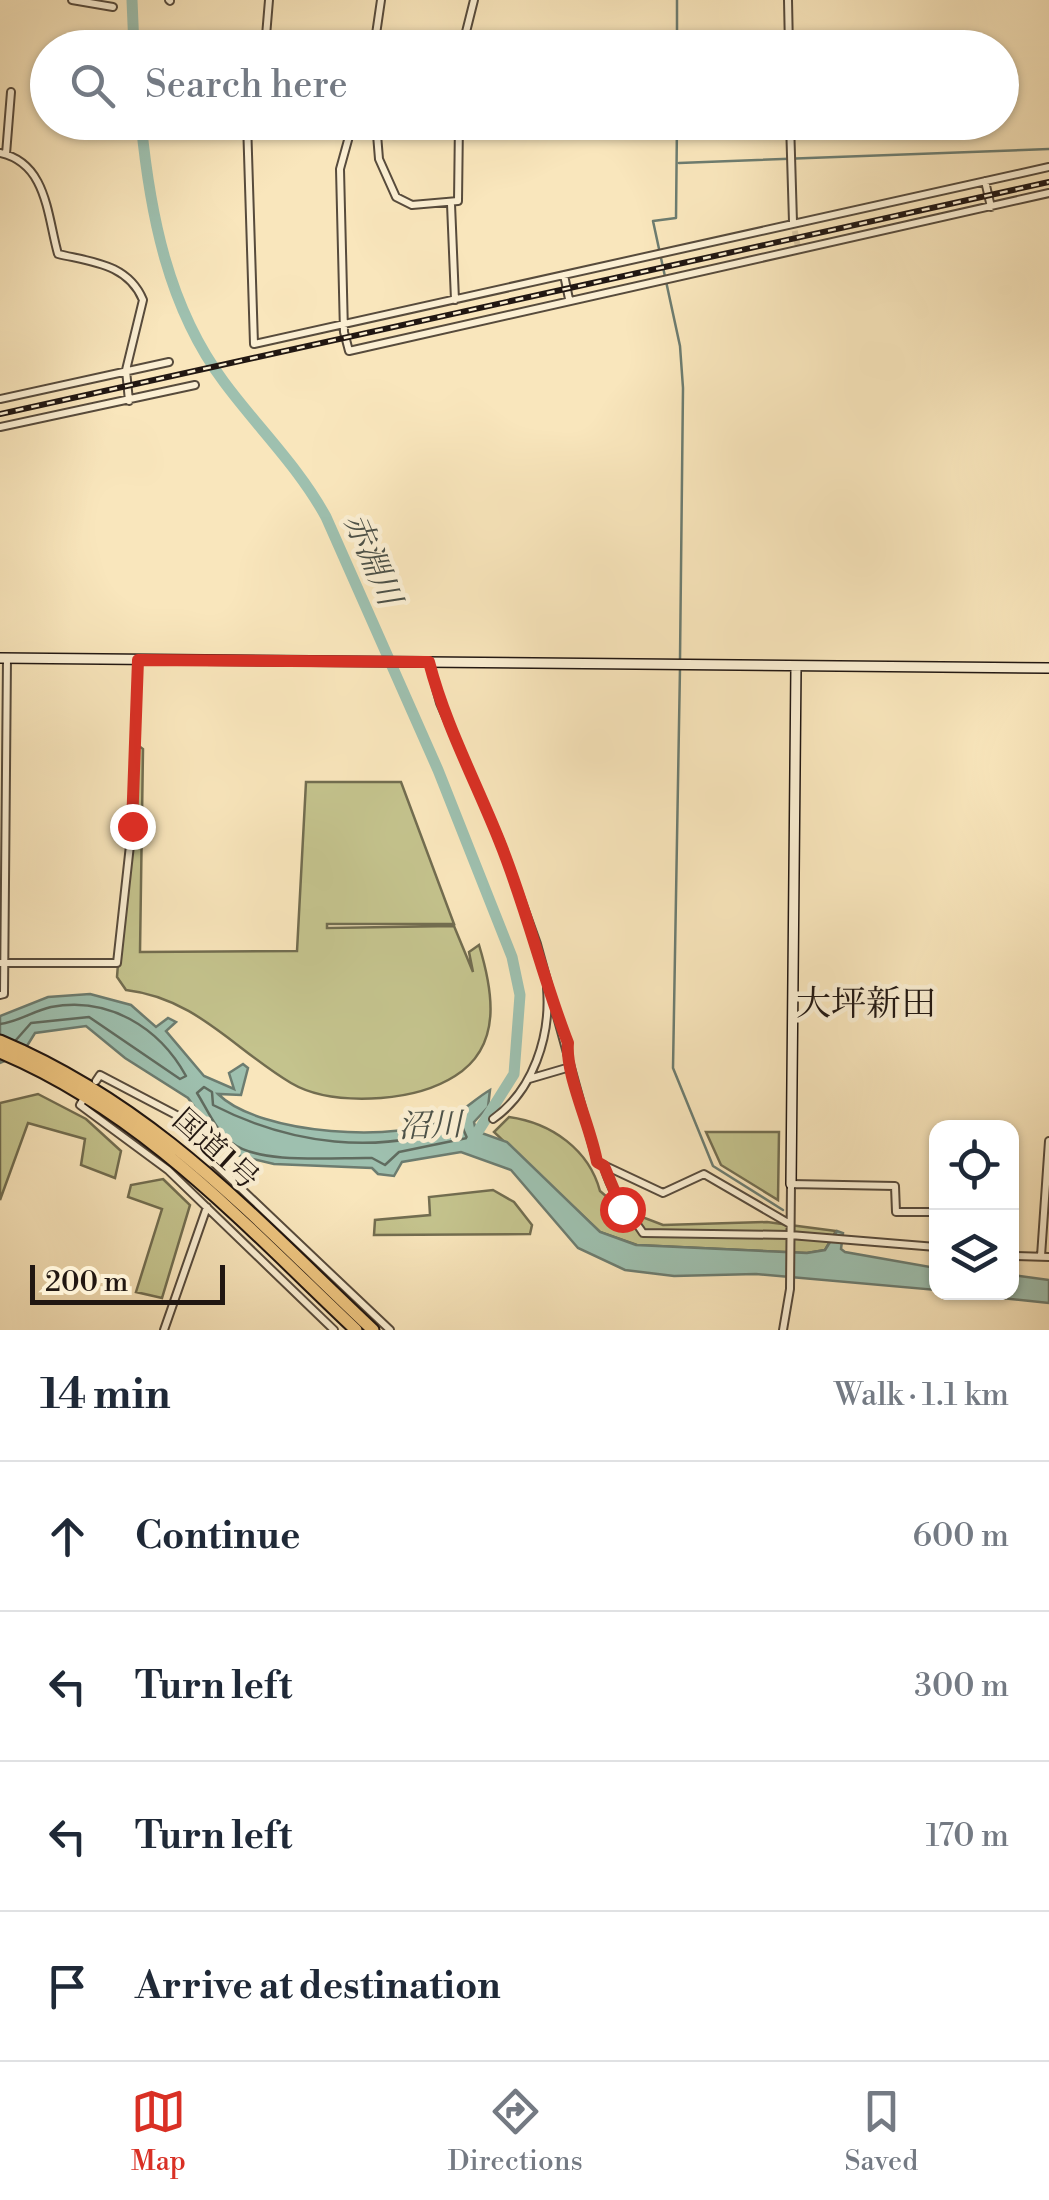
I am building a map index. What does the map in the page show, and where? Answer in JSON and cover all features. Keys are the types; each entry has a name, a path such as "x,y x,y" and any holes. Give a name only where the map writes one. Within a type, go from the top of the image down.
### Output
{"highway":[{"name":"国道1号","path":"0,1041 57,1066 121,1103 174,1142 373,1330"},
{"name":"国道1号","path":"0,1052 44,1071 112,1110 165,1151 356,1330"}],"street":[{"path":"72,0 113,6"},
{"path":"266,30 269,0"},
{"path":"377,30 381,0"},
{"path":"466,30 474,0"},
{"path":"788,0 789,30"},
{"path":"11,92 3,153 28,165 37,180 58,254 122,271 139,289 143,300 126,370 130,401"},
{"path":"248,140 254,344 1049,167"},
{"path":"348,140 340,169 349,351 1049,193"},
{"path":"377,140 379,159 396,197 412,204 458,201 459,140"},
{"path":"791,140 792,222"},
{"path":"986,181 990,207"},
{"path":"451,204 455,300"},
{"path":"564,276 570,299"},
{"path":"0,399 168,362"},
{"path":"0,427 195,384"},
{"path":"0,995 4,658 1049,668"},
{"path":"2,963 117,963 132,826 138,660"},
{"path":"425,662 500,841 546,972 597,1162 663,1192 704,1174 790,1224"},
{"path":"783,1330 790,1290 796,666"},
{"path":"494,1119 514,1104 529,1079 549,1012 546,972"},
{"path":"529,1079 570,1067"},
{"path":"96,1081 100,1075 180,1118 215,1164 358,1304 390,1330"},
{"path":"84,1098 80,1105 144,1150 334,1330"},
{"path":"1019,1256 1045,1256 1049,1141"},
{"path":"604,1166 617,1204 636,1219 642,1233 790,1234 929,1246"},
{"path":"791,1184 895,1186 896,1212 929,1212"},
{"path":"164,1330 206,1207"}],"shaded area":[{"path":"135,743 143,749 140,952 297,951 306,782 401,782 454,924 327,924 327,928 454,926 473,972 469,952 479,945 488,981 490,1016 481,1049 470,1064 447,1081 410,1094 370,1099 324,1095 291,1083 194,1014 151,995 126,990 117,977"},
{"path":"38,1094 86,1119 121,1151 115,1178 81,1165 85,1139 28,1123 0,1200 0,1103"},
{"path":"509,1117 554,1132 578,1151 600,1191 621,1209 663,1225 767,1222 836,1231 825,1250 807,1253 637,1245 600,1232 494,1132"},
{"path":"706,1132 779,1132 778,1200 721,1165"},
{"path":"163,1179 190,1205 162,1298 136,1292 162,1209 128,1197 131,1185"},
{"path":"493,1190 514,1202 532,1225 530,1234 374,1235 375,1220 430,1215 429,1197"}],"water":[{"name":"沼川","path":"90,994 131,1005 156,1027 168,1018 176,1022 166,1031 204,1076 234,1089 229,1073 243,1064 248,1068 241,1095 218,1094 265,1119 297,1126 331,1131 399,1131 451,1117 490,1090 488,1107 474,1122 476,1131 507,1142 600,1232 636,1245 807,1253 825,1250 837,1231 843,1233 841,1249 845,1252 929,1267 929,1289 756,1274 674,1276 625,1270 578,1248 511,1170 461,1152 402,1162 394,1176 378,1174 372,1168 274,1164 228,1153 188,1098 125,1058 86,1026 35,1033 22,1054 0,1063 0,1016 48,997"},
{"path":"1019,1276 1049,1280 1049,1303 1019,1300"}],"waterway":[{"name":"赤淵川","path":"132,0 133,30"},
{"path":"677,0 677,30"},
{"name":"赤淵川","path":"143,140 156,225 189,323 224,382 290,464 326,517 438,770 512,957 520,995 514,1074 472,1141"},
{"path":"677,140 676,218 653,221 680,346 683,388 680,660"},
{"path":"679,163 1049,149"},
{"path":"680,668 673,1068 713,1166 783,1210"}],"tunnel":[{"path":"793,222 798,247"}],"railway":[{"path":"0,414 1049,182"}],"district":[{"name":"大坪新田","path":"866,1003"}],"route":[{"path":"132,826 138,660 429,662 440,703 500,841 537,944 568,1043 566,1056 588,1116 597,1162 604,1166 622,1209"}]}
